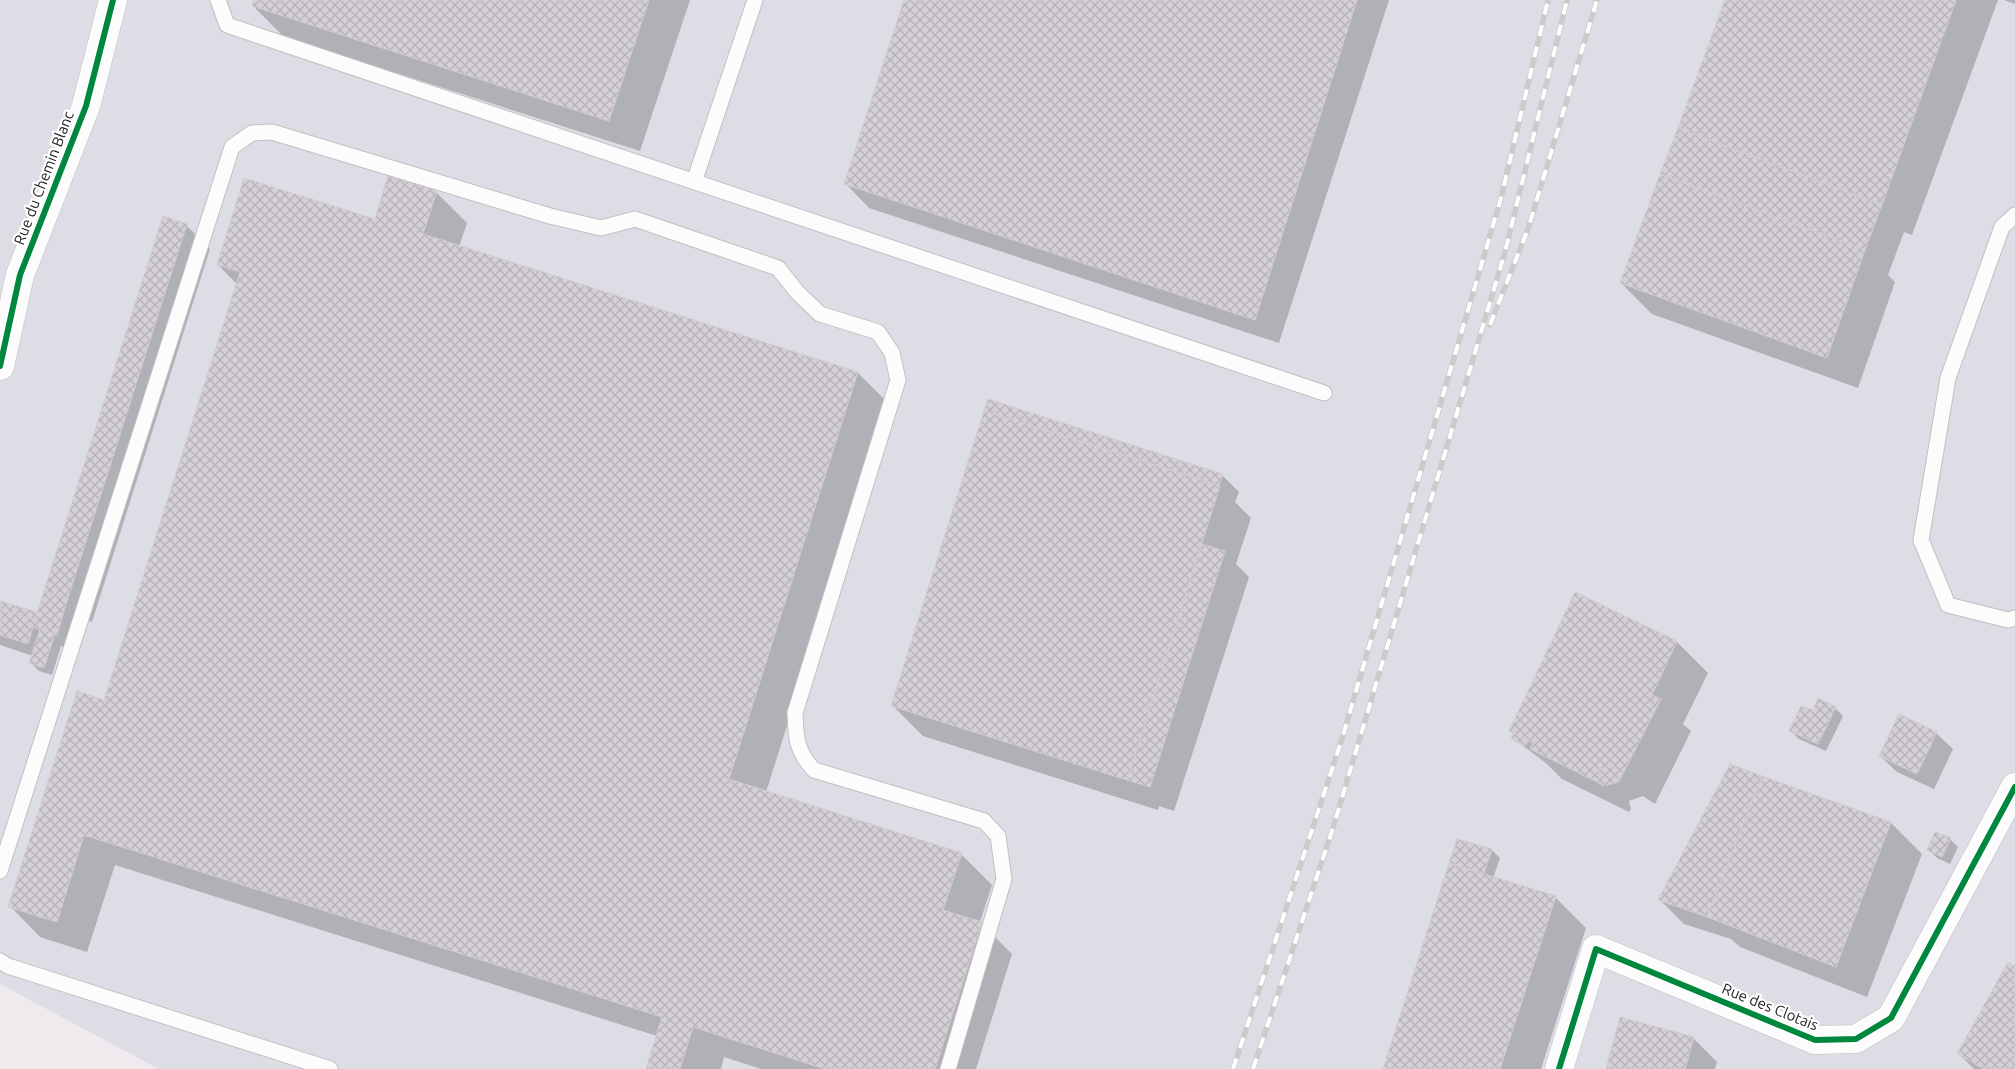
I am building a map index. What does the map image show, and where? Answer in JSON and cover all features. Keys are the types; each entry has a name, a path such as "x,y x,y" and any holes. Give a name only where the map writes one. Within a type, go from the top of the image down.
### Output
{"street":[{"name":"Rue du Chemin Blanc","path":"0,366 20,275 86,106 113,0"},
{"name":"Rue des Clotais","path":"1559,1069 1596,949 1815,1040 1856,1039 1891,1018 2015,787"}],"lane":[{"path":"218,0 227,25 1324,393"},
{"path":"694,182 755,0"},
{"path":"0,872 232,148 252,133 272,132 550,216 600,228 635,219 778,268 797,292 820,314 878,332 892,352 898,380 795,713 796,739 802,758 814,770 984,821 998,836 1004,879 948,1069"},
{"path":"2015,215 2002,227 1948,378 1921,540 1948,605 2008,620 2015,618"},
{"path":"0,961 17,969 330,1069"}],"shaded area":[{"path":"0,0 2015,0 2015,1069 159,1069 0,984"}],"building":[{"path":"254,0 649,0 609,121 252,6"},
{"path":"904,0 1357,0 1255,320 844,184"},
{"path":"1725,0 1956,0 1882,205 1678,128"},
{"path":"1678,128 1882,205 1865,250 1660,174"},
{"path":"1660,174 1865,250 1827,358 1620,283"},
{"path":"388,176 437,191 423,234 858,372 729,779 962,853 943,910 982,922 935,1069 825,1069 693,1027 680,1069 646,1069 662,1017 84,835 57,922 8,907 77,691 104,700 240,272 217,265 244,178 375,219"},
{"path":"163,216 187,224 68,598 44,591"},
{"path":"988,399 1223,474 1219,485 984,411"},
{"path":"984,411 1220,486 1127,780 891,706"},
{"path":"1202,544 1225,551 1150,787 1127,780"},
{"path":"44,591 68,598 57,635 33,627 28,644 0,635 0,609 35,620"},
{"path":"1575,592 1677,641 1652,695 1661,699 1623,774 1611,765 1599,770 1600,777 1597,782 1530,749 1533,743 1509,731"},
{"path":"0,601 37,612 35,620 0,609"},
{"path":"40,629 55,634 44,668 29,663"},
{"path":"1818,698 1836,707 1818,744 1789,731 1801,706 1813,710"},
{"path":"1899,714 1937,732 1917,774 1879,756"},
{"path":"1514,733 1529,740 1525,746 1511,739"},
{"path":"1730,764 1762,776 1707,917 1658,900"},
{"path":"1611,765 1623,774 1619,782 1604,786 1597,782 1600,777 1599,770"},
{"path":"1762,776 1891,822 1836,967 1707,917"},
{"path":"1935,832 1951,838 1942,857 1927,850"},
{"path":"1457,839 1492,849 1484,874 1449,863"},
{"path":"1449,863 1556,896 1500,1069 1383,1069"},
{"path":"2008,962 2015,966 2015,1069 1984,1069 1957,1054"},
{"path":"1620,1017 1694,1037 1685,1069 1606,1069"}],"railway":[{"path":"1233,1069 1341,742 1501,198 1548,0"},
{"path":"1253,1069 1333,828 1505,252 1567,0"},
{"path":"1490,325 1528,229 1597,0"}],"cycle path":[{"path":"0,366 20,275 86,106 113,0"},
{"path":"1559,1069 1596,949 1815,1040 1856,1039 1891,1018 2015,787"}]}
